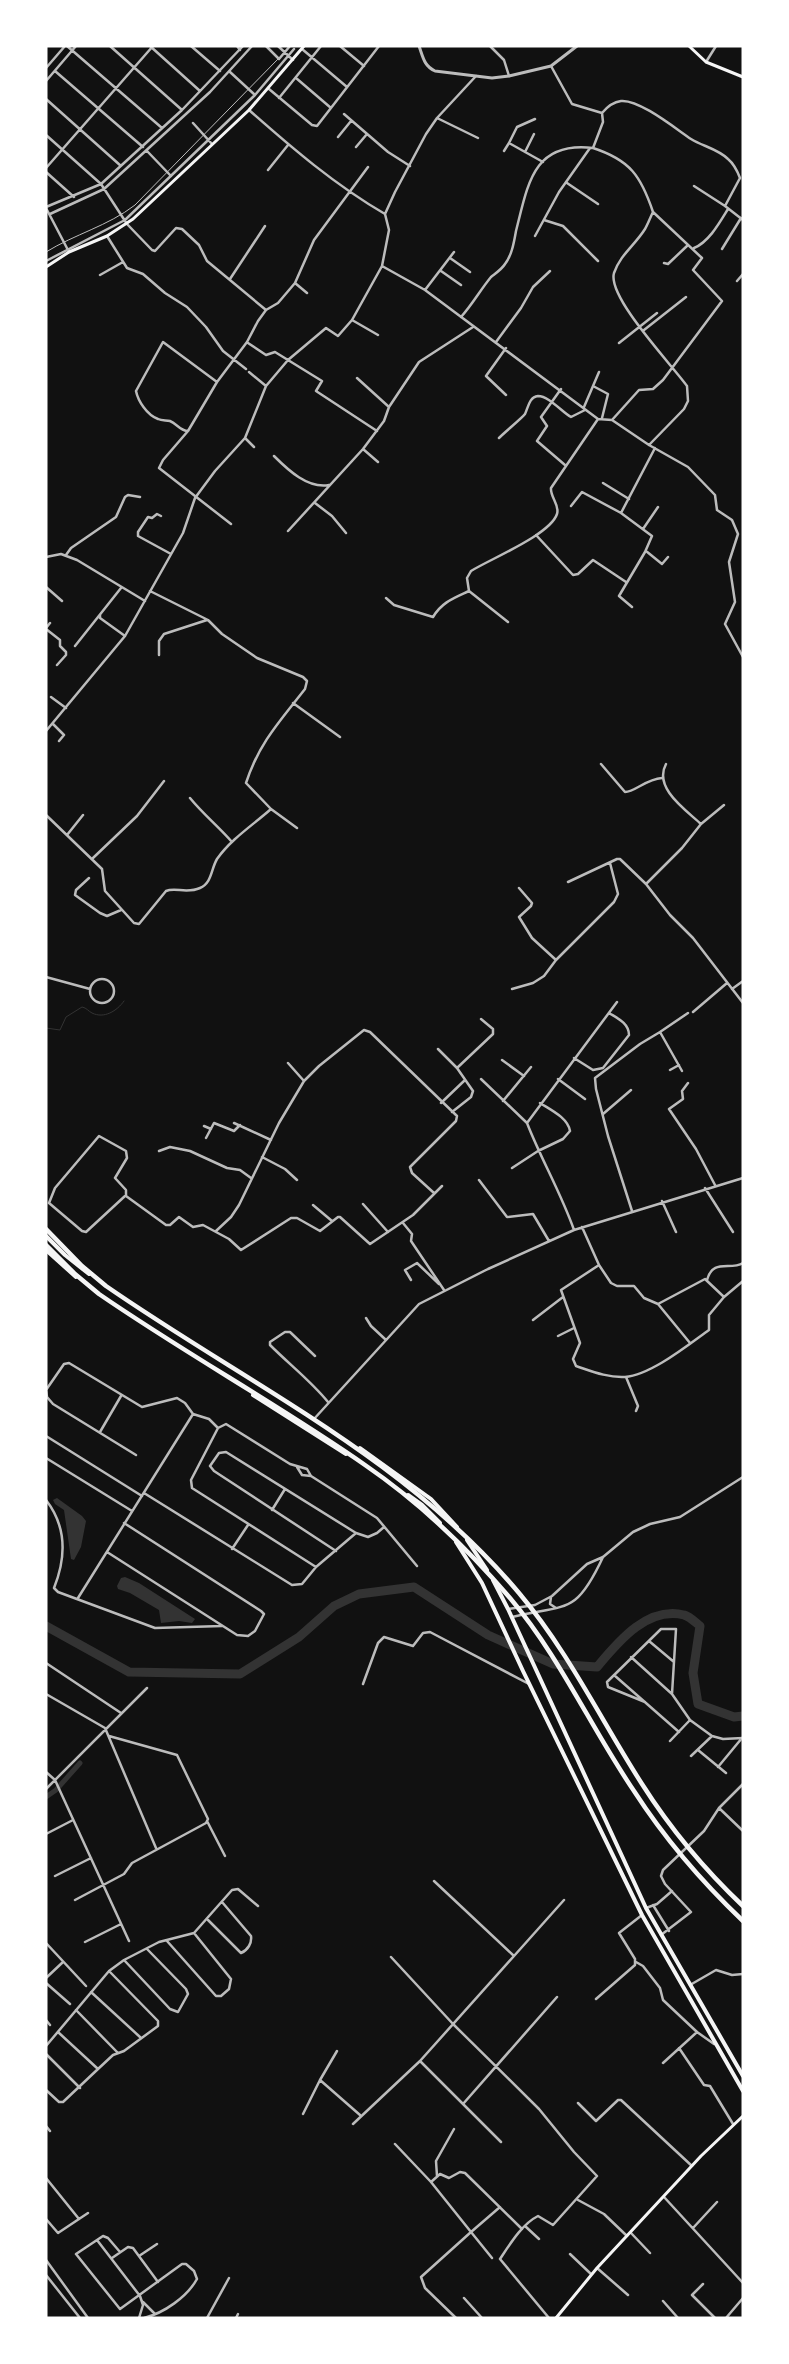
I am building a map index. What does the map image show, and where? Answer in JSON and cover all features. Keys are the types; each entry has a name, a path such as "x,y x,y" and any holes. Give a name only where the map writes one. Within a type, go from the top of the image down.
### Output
{"highway":[{"path":"46,1229 82,1266 106,1286 372,1457 438,1510 502,1573 541,1620 642,1785 695,1855 743,1906"},
{"path":"46,1236 65,1255 93,1277 374,1457 431,1500 452,1520 476,1552 508,1609 646,1908 742,2074"},
{"path":"46,1245 75,1274 99,1294 366,1466 431,1518 494,1581 532,1626 633,1790 661,1830 692,1869 743,1921"},
{"path":"46,1250 85,1284 256,1397 408,1494 433,1515 456,1543 478,1575 642,1915 743,2092"},
{"path":"241,1387 245,1384 246,1375"},
{"path":"256,1397 257,1387 262,1386"},
{"path":"673,1972 679,1967"}],"main road":[{"path":"688,46 706,62 743,77"},
{"path":"46,267 68,250 107,236 126,222 249,110 303,48"},
{"path":"556,2318 591,2274 628,2237 692,2166 743,2116"}],"street":[{"path":"46,81 76,46"},
{"path":"110,46 182,110"},
{"path":"192,46 220,71"},
{"path":"237,46 240,50"},
{"path":"68,250 46,207 74,197 100,184 182,110 243,46"},
{"path":"50,214 104,189 230,72 252,46"},
{"path":"266,46 279,58 290,46 298,54"},
{"path":"278,46 293,60"},
{"path":"279,98 321,46"},
{"path":"340,46 364,66"},
{"path":"269,89 314,126 317,126 379,46"},
{"path":"419,46 428,68 435,71 476,76 509,76 551,66 576,46"},
{"path":"490,46 504,60 509,76"},
{"path":"706,62 716,46"},
{"path":"46,68 64,47 73,50 162,128"},
{"path":"74,197 46,170 152,47 200,91"},
{"path":"303,48 312,58 348,87"},
{"path":"47,259 126,222 206,138 255,95 294,49"},
{"path":"551,66 572,104 602,113"},
{"path":"55,71 143,147"},
{"path":"230,72 255,95"},
{"path":"46,731 125,636 183,533 195,498 215,471 245,438 266,386 288,360 326,328 338,336 352,320 382,266 382,257 386,248 389,230 385,214 395,192 426,134 437,118 476,76"},
{"path":"295,78 331,108"},
{"path":"46,99 122,166"},
{"path":"602,113 610,105 626,101 654,113 692,139 727,157 736,167 740,178 725,206"},
{"path":"249,110 288,145 348,192 385,214"},
{"path":"535,236 568,182 592,148 603,122 602,113"},
{"path":"344,114 410,166"},
{"path":"437,118 478,138"},
{"path":"504,151 517,127 535,119"},
{"path":"338,137 352,121"},
{"path":"193,123 212,144"},
{"path":"356,148 367,134"},
{"path":"525,152 534,134"},
{"path":"46,135 100,184 126,222 154,251 179,228 200,246 207,261 266,310"},
{"path":"509,143 543,162"},
{"path":"268,170 288,145"},
{"path":"462,317 490,278 505,264 511,252 527,186 543,162 554,151 574,146 592,148 620,158 634,170 648,196 653,212 660,216 673,233 702,258 693,270 722,301 655,388 650,391 639,390 612,420"},
{"path":"146,151 171,176"},
{"path":"231,524 195,498 159,468 163,460 188,431 217,382 247,342 266,310 278,303 295,283 314,240 368,167"},
{"path":"568,182 598,204"},
{"path":"694,186 742,219 722,249"},
{"path":"693,249 699,246 712,233 728,209"},
{"path":"650,445 684,409 688,400 687,386 643,328 623,306 614,287 614,274 624,253 644,230 653,212"},
{"path":"544,220 563,226 598,261"},
{"path":"230,279 265,226"},
{"path":"107,236 127,268 142,274 165,293 187,307 206,327 223,351 266,386"},
{"path":"664,262 668,264 688,245"},
{"path":"425,290 454,252"},
{"path":"450,258 470,272"},
{"path":"100,275 123,262"},
{"path":"382,266 425,290 600,419 612,420 650,445 688,466 708,486 715,495 717,510 732,520 738,534 729,562 735,602 725,624 743,657"},
{"path":"441,270 460,285"},
{"path":"496,342 521,308 533,287 550,271"},
{"path":"736,281 743,274"},
{"path":"295,283 307,293"},
{"path":"619,343 686,297"},
{"path":"643,328 657,313"},
{"path":"352,320 378,335"},
{"path":"288,531 363,449 384,421 389,407 420,362 473,327"},
{"path":"188,431 181,430 170,421 154,418 137,396 136,390 163,342 217,382"},
{"path":"247,342 264,354 275,352 322,381 316,391 377,431"},
{"path":"506,348 486,376 506,395"},
{"path":"500,438 515,421 523,416 528,404 536,397 540,396 552,402 572,416 584,408 599,372"},
{"path":"357,378 389,407"},
{"path":"508,622 469,592 467,578 471,571 536,535 557,514 551,488 565,465 578,451 600,419 608,394 593,386"},
{"path":"561,390 541,417 547,426 537,441 565,465"},
{"path":"245,438 254,446"},
{"path":"621,513 655,448"},
{"path":"363,449 378,462"},
{"path":"274,456 299,477 321,487 331,485"},
{"path":"603,483 629,499"},
{"path":"571,506 581,492 621,513 652,536 646,551 619,596 632,607"},
{"path":"66,555 70,548 116,517 125,497 128,495 140,497"},
{"path":"315,503 332,516 346,533"},
{"path":"643,529 658,507"},
{"path":"161,516 157,514 152,518 148,516 138,532 138,536 171,554"},
{"path":"536,535 573,575 578,574 593,560 626,582"},
{"path":"646,551 662,564 668,557"},
{"path":"46,557 55,554 66,555 145,601"},
{"path":"46,587 62,601"},
{"path":"75,646 121,588"},
{"path":"150,591 208,620 222,634 257,658 303,676 307,682 271,730 251,766 246,783 271,809 297,828"},
{"path":"386,598 394,605 433,617 439,607 449,600 469,592"},
{"path":"100,614 100,618 125,636"},
{"path":"159,654 159,642 164,634 208,620"},
{"path":"50,623 46,628 60,640 60,646 66,652 66,655 57,665"},
{"path":"51,697 66,708"},
{"path":"293,703 340,737"},
{"path":"53,724 64,735 59,741"},
{"path":"601,764 625,792 629,792 649,780 662,778"},
{"path":"666,764 662,778 666,788 676,801 702,824"},
{"path":"92,858 137,816 164,781"},
{"path":"190,798 204,816 216,824 232,842"},
{"path":"646,884 682,848 702,824 724,805"},
{"path":"46,815 102,869 105,891 120,910 134,923 138,924 166,891 185,892 202,888 211,878 216,861 232,842 271,809"},
{"path":"67,835 83,815"},
{"path":"568,882 620,859 646,884 670,915 692,938 743,1004"},
{"path":"512,989 533,983 544,976 556,960 594,924 618,896 610,863"},
{"path":"89,878 76,890 75,895 107,916 120,910"},
{"path":"519,888 532,903 519,917 532,938 556,960"},
{"path":"46,977 90,989"},
{"path":"102,979 112,985 114,992 111,999 104,1003 96,1002 91,996 90,989 96,980 102,979"},
{"path":"732,988 743,981"},
{"path":"694,1012 727,983"},
{"path":"527,1123 540,1103 617,1002"},
{"path":"574,1058 593,1070 598,1071 603,1068 629,1035 629,1030 624,1023 609,1013"},
{"path":"632,1211 608,1136 595,1078 640,1044 688,1013"},
{"path":"456,1068 493,1034 493,1030 481,1019"},
{"path":"216,1231 231,1217 304,1081 359,1032 366,1030 441,1103 457,1116 456,1121 410,1168 412,1173 434,1193"},
{"path":"660,1032 682,1071"},
{"path":"438,1049 466,1079 473,1094 452,1112"},
{"path":"502,1060 524,1076"},
{"path":"288,1063 304,1081"},
{"path":"670,1070 679,1065"},
{"path":"503,1101 531,1068"},
{"path":"441,1103 466,1079"},
{"path":"481,1079 527,1123 538,1151 558,1189 574,1230"},
{"path":"558,1079 585,1099"},
{"path":"688,1083 682,1091 682,1099 669,1110 696,1148 715,1185"},
{"path":"603,1114 631,1090"},
{"path":"512,1168 538,1151 563,1139 570,1131 569,1126 556,1113 540,1103"},
{"path":"206,1138 215,1122 234,1130 240,1126"},
{"path":"234,1123 271,1140"},
{"path":"204,1126 211,1129"},
{"path":"99,1136 126,1151 127,1158 115,1178 126,1190 126,1196 122,1197 86,1232 82,1231 48,1203 55,1188 99,1136"},
{"path":"159,1152 170,1147 190,1151 228,1168 240,1170 251,1178"},
{"path":"262,1157 285,1169 297,1180"},
{"path":"314,1419 419,1304 444,1290 574,1230 662,1201 743,1178"},
{"path":"479,1180 508,1218 533,1214 549,1241"},
{"path":"126,1196 166,1225 170,1225 179,1217 193,1227 203,1225 216,1231 242,1250 291,1218 298,1218 320,1231 340,1217 370,1244 403,1223 442,1186"},
{"path":"705,1188 733,1232"},
{"path":"662,1201 676,1232"},
{"path":"363,1204 389,1233"},
{"path":"313,1205 332,1221"},
{"path":"403,1223 412,1234 411,1241 444,1290"},
{"path":"582,1227 599,1266 611,1283 617,1286 634,1286 644,1298 658,1304 690,1343"},
{"path":"410,1280 405,1270 417,1263 440,1284"},
{"path":"658,1304 707,1280 711,1271 723,1264 736,1266 743,1263"},
{"path":"599,1266 563,1287 563,1297 580,1343 573,1359 576,1366 612,1376 626,1377 647,1370 709,1330 709,1315 724,1297 743,1281"},
{"path":"707,1280 724,1297"},
{"path":"533,1320 563,1297"},
{"path":"366,1318 371,1326 386,1340"},
{"path":"558,1336 574,1328"},
{"path":"314,1356 290,1332 284,1332 270,1342 270,1345 289,1364 308,1378 328,1402"},
{"path":"136,1454 53,1404 47,1397 46,1390 64,1364 69,1363 142,1407 177,1398 185,1403 193,1414 209,1419 218,1428"},
{"path":"626,1377 638,1406 636,1411"},
{"path":"100,1432 121,1396"},
{"path":"78,1598 193,1414"},
{"path":"316,1567 194,1490 191,1480 218,1428 226,1424 297,1467 307,1469 311,1476 377,1518 417,1566"},
{"path":"46,1436 292,1585 302,1584 316,1567 356,1533"},
{"path":"336,1551 214,1472 210,1466 219,1453 226,1452 356,1533 368,1537 377,1533 384,1526"},
{"path":"46,1458 132,1511"},
{"path":"297,1467 302,1476 311,1476"},
{"path":"508,1609 535,1605 552,1596 587,1564 604,1557 633,1532 650,1524 680,1517 743,1476"},
{"path":"272,1510 285,1489"},
{"path":"46,1500 60,1524 64,1560 54,1588 58,1592 155,1628 223,1626"},
{"path":"107,1552 237,1635 248,1636 255,1631 264,1614 124,1523"},
{"path":"232,1549 248,1525"},
{"path":"512,1617 557,1609 582,1595 604,1557"},
{"path":"552,1596 550,1604 557,1609"},
{"path":"645,1702 608,1686 607,1682 661,1629 676,1629 677,1641 672,1694"},
{"path":"363,1684 378,1643 384,1637 413,1646 422,1633 430,1632 529,1684"},
{"path":"649,1641 674,1662"},
{"path":"631,1657 672,1694 690,1720 712,1736 723,1739 742,1738"},
{"path":"46,1663 121,1713"},
{"path":"614,1675 679,1732"},
{"path":"46,1789 147,1688"},
{"path":"47,1696 105,1728 156,1848"},
{"path":"670,1741 690,1720"},
{"path":"109,1736 177,1755 225,1856"},
{"path":"692,1756 712,1736"},
{"path":"718,1766 742,1738"},
{"path":"698,1750 726,1773"},
{"path":"46,1772 55,1780 129,1940"},
{"path":"662,1936 691,1914 661,1876 663,1870 695,1840 713,1820 719,1808 743,1784"},
{"path":"719,1808 743,1831"},
{"path":"46,1834 73,1820"},
{"path":"75,1900 124,1874 132,1863 156,1848 207,1821"},
{"path":"56,1876 90,1858"},
{"path":"434,1881 514,1956"},
{"path":"46,2046 110,1971 124,1960 146,1949 194,1933 208,1920 232,1890 238,1889 258,1906"},
{"path":"646,1908 653,1906 672,1891"},
{"path":"353,2124 360,2115 420,2061 564,1900"},
{"path":"208,1920 242,1952 246,1951 250,1944 251,1936 222,1902"},
{"path":"653,1906 669,1931"},
{"path":"642,1915 620,1933 636,1962 643,1966 660,1988 663,2000 697,2032 715,2044"},
{"path":"85,1942 121,1924"},
{"path":"167,1941 216,1996 221,1996 232,1984 228,1974 194,1933"},
{"path":"46,1943 86,1986"},
{"path":"124,1960 170,2009 178,2012 188,1994 186,1989 146,1949"},
{"path":"392,1957 453,2024 539,2109 574,2152 597,2174 596,2179 578,2200 552,2225 538,2216 525,2226 500,2260 549,2318"},
{"path":"46,1978 63,1962"},
{"path":"596,1999 636,1962"},
{"path":"690,1984 716,1970 732,1975 743,1974"},
{"path":"46,2090 61,2103 118,2053 140,2037 152,2032 158,2026 158,2021 110,1971"},
{"path":"46,1983 70,2004"},
{"path":"91,1992 140,2037"},
{"path":"463,2104 557,1997"},
{"path":"76,2010 118,2053"},
{"path":"46,2020 50,2024"},
{"path":"58,2032 98,2069"},
{"path":"663,2063 697,2032"},
{"path":"679,2048 704,2085 710,2086 733,2124"},
{"path":"302,2114 337,2051"},
{"path":"46,2054 80,2088"},
{"path":"420,2061 501,2142"},
{"path":"320,2080 360,2115"},
{"path":"578,2103 596,2121 618,2100 621,2100 692,2166"},
{"path":"46,2126 50,2131"},
{"path":"437,2176 436,2161 454,2129"},
{"path":"395,2144 431,2182 492,2258"},
{"path":"431,2182 440,2174 448,2178 460,2172 465,2173 522,2229"},
{"path":"46,2178 78,2219"},
{"path":"664,2197 743,2283"},
{"path":"578,2200 604,2214 628,2237"},
{"path":"693,2228 717,2202"},
{"path":"456,2318 425,2288 421,2277 500,2207"},
{"path":"46,2219 58,2233 88,2213"},
{"path":"525,2226 539,2239"},
{"path":"631,2233 650,2252"},
{"path":"120,2252 107,2237 103,2236 76,2254 119,2309 122,2309 181,2265 186,2264 194,2270 196,2281 179,2300 155,2315 144,2318"},
{"path":"97,2240 140,2296 143,2309 139,2318"},
{"path":"139,2256 157,2244"},
{"path":"112,2258 131,2247 158,2282"},
{"path":"570,2254 591,2274"},
{"path":"46,2260 88,2318"},
{"path":"597,2268 628,2295"},
{"path":"46,2275 80,2318"},
{"path":"208,2318 229,2278"},
{"path":"703,2284 692,2295 714,2318"},
{"path":"464,2298 482,2318"},
{"path":"726,2318 743,2298"},
{"path":"142,2301 155,2315"},
{"path":"663,2301 678,2318"},
{"path":"236,2318 238,2314"}],"lane":[{"path":"46,252 64,241 122,215 206,138 279,58"}],"shaded area":[{"path":"57,1498 86,1521 81,1547 74,1560 71,1559 64,1510 55,1504 53,1500"},
{"path":"125,1577 139,1583 195,1619 192,1623 179,1621 161,1623 159,1610 130,1593 118,1589 117,1586 121,1578"}],"waterway":[{"path":"46,1028 60,1030 66,1017 82,1007 92,1013 101,1015 114,1011 124,1001"},
{"path":"46,1626 129,1672 240,1674 299,1637 334,1606 359,1594 414,1587 488,1635 553,1664 597,1667 634,1628 658,1616 670,1614 684,1615 700,1626 693,1673 698,1704 734,1717 743,1716"},
{"path":"46,1797 56,1790 80,1763"}]}
